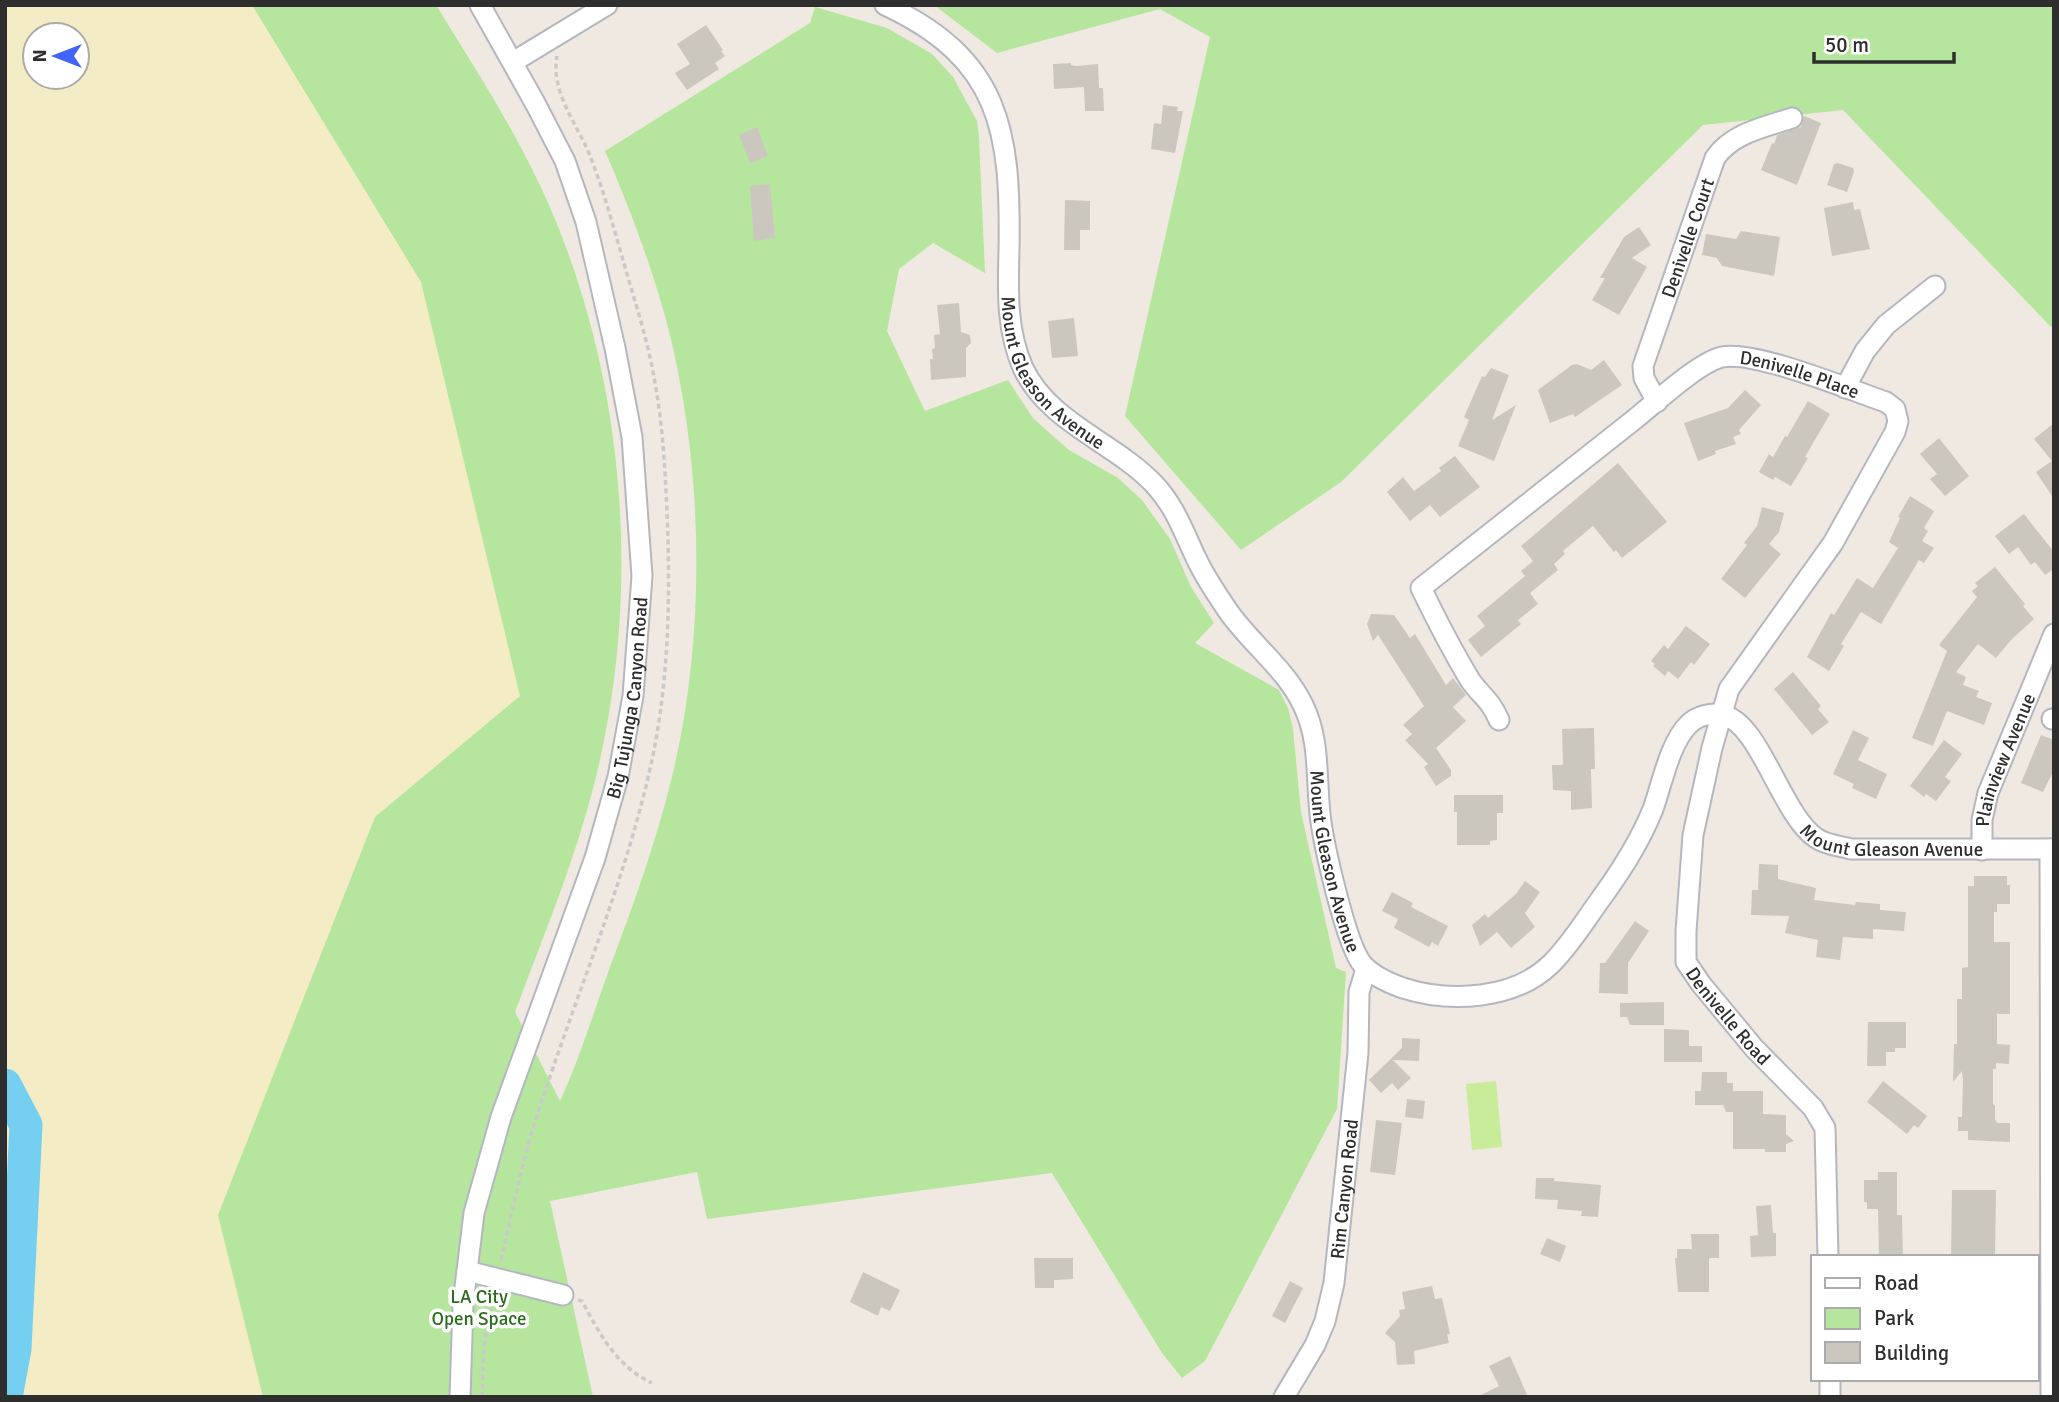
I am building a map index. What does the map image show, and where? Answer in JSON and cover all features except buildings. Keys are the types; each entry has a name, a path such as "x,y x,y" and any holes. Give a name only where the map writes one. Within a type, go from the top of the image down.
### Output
{"street":[{"name":"Big Tujunga Canyon Road","path":"460,1397 463,1304 474,1213 501,1118 595,858 618,777 633,696 642,576 632,437 586,222 565,160 480,5"},
{"path":"513,62 607,5"},
{"name":"Mount Gleason Avenue","path":"884,5 925,27 953,49 977,77 996,113 1008,171 1008,314 1017,351 1033,384 1069,420 1129,462 1157,487 1177,516 1215,592 1244,633 1281,671 1304,706 1316,749 1320,816 1325,845 1351,939 1366,969 1406,989 1459,996 1505,990 1524,984 1550,965 1629,860 1652,812 1677,741 1687,725 1707,715 1722,714 1737,720 1750,736 1793,812 1804,827 1823,842 1852,849 2052,849"},
{"name":"Denivelle Court","path":"1657,402 1644,378 1643,366 1715,158 1724,145 1741,136 1792,118"},
{"path":"1845,388 1866,351 1886,325 1935,286"},
{"name":"Denivelle Place","path":"1499,720 1492,703 1472,683 1421,588 1707,363 1721,357 1737,356 1756,359 1886,402 1895,409 1898,421 1895,432 1833,543 1737,675 1722,714"},
{"name":"Plainview Avenue","path":"1982,850 1982,820 1988,793 2054,634"},
{"name":"Denivelle Road","path":"1722,714 1692,835 1686,962 1700,985 1813,1108 1825,1128 1828,1255"},
{"path":"2051,1397 2052,849"},
{"name":"Rim Canyon Road","path":"1284,1397 1315,1345 1325,1321 1334,1283 1359,1053 1359,992 1366,969"},
{"path":"467,1271 563,1295"}],"path":[{"path":"482,1397 484,1346 496,1278 531,1135 630,844 647,781 664,689 668,540 663,450 654,376 599,180 557,83 555,65 559,35"},
{"path":"563,1295 582,1301 602,1340 625,1364 652,1383"}],"green space":[{"name":"LA City Open Space","path":"5,5 436,5 503,115 533,171 559,229 582,295 600,364 613,434 620,505 618,647 609,717 594,785 577,843 515,1012 560,1101 635,898 665,805 682,727 695,615 694,501 681,389 657,288 605,151 810,23 815,7 887,28 932,54 953,77 977,121 985,273 933,243 899,269 887,331 925,411 1008,380 1033,418 1069,450 1118,478 1142,500 1170,539 1191,587 1214,623 1195,643 1279,690 1288,708 1293,729 1301,812 1336,968 1346,972 1337,1109 1205,1361 1182,1378 1162,1353 1052,1173 707,1219 697,1172 550,1201 593,1397 5,1397"},
{"path":"934,5 2054,5 2054,327 2050,326 1843,110 1703,125 1341,482 1241,550 1125,416 1210,37 1160,9 997,53"},
{"path":"1496,1081 1502,1147 1472,1150 1466,1084"}],"sand":[{"path":"5,5 252,5 421,282 520,696 375,817 218,1215 263,1397 5,1397"}],"waterway":[{"path":"5,1085 26,1125 15,1349 6,1397"}]}
